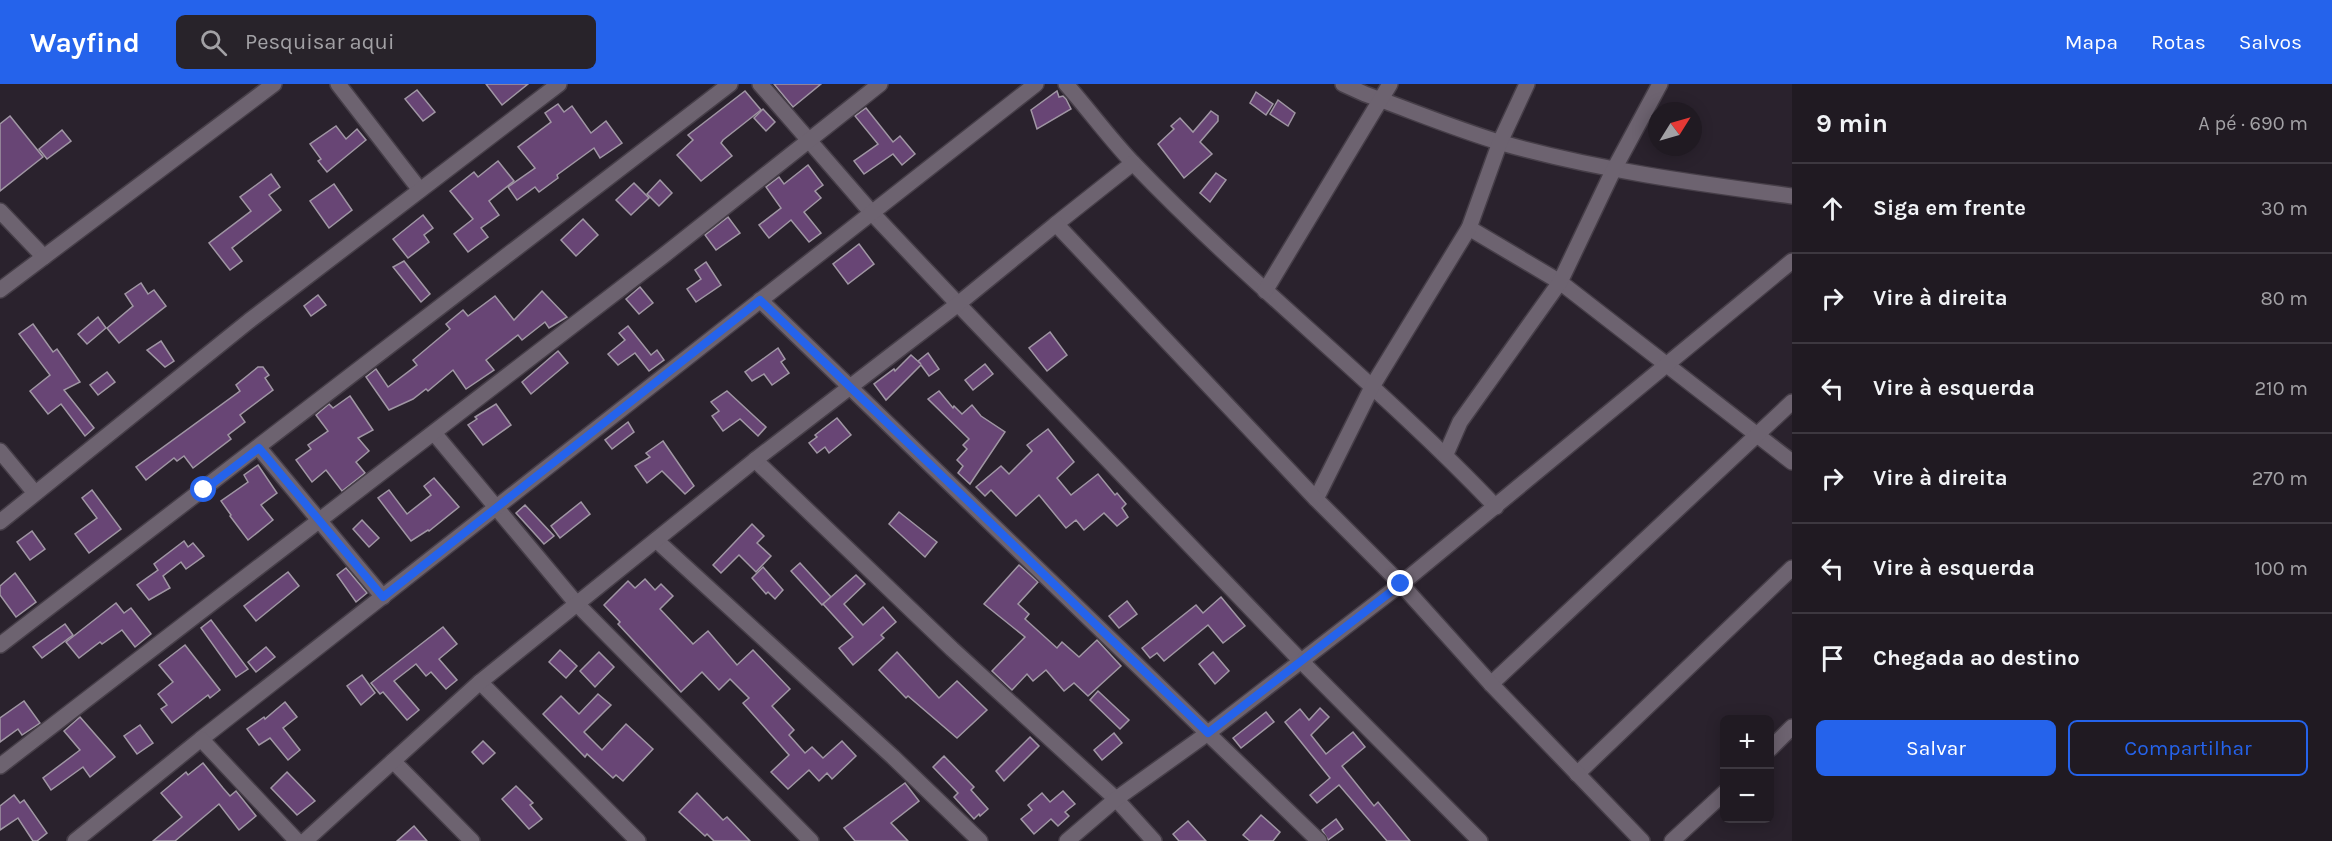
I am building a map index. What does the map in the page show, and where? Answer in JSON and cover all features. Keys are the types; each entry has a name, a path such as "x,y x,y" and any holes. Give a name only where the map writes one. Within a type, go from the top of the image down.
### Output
{"street":[{"path":"0,290 274,84"},
{"path":"338,84 420,190"},
{"path":"0,522 249,321 559,84"},
{"path":"0,645 730,84"},
{"path":"760,84 872,213 958,304 1301,661 1480,841"},
{"path":"0,766 810,142 880,84"},
{"path":"75,841 201,739 1036,84"},
{"path":"1066,84 1133,163 1265,291 1446,454 1496,507"},
{"path":"1343,84 1500,142 1613,171 1788,192"},
{"path":"1265,291 1390,84"},
{"path":"1316,499 1373,386 1469,228 1500,142 1527,84"},
{"path":"1446,454 1460,422 1560,282 1613,171 1660,84"},
{"path":"305,841 480,682 576,603 848,387 958,304 1133,163"},
{"path":"0,211 44,257"},
{"path":"1056,224 1316,499 1401,584 1491,684 1642,841"},
{"path":"1469,228 1560,282 1792,462"},
{"path":"1066,841 1116,799 1208,733 1401,584 1792,261"},
{"path":"760,300 1319,841"},
{"path":"1491,684 1792,402"},
{"path":"434,433 576,603 811,841"},
{"path":"259,448 383,597"},
{"path":"0,451 35,494"},
{"path":"755,460 952,649 1116,799 1154,841"},
{"path":"656,540 894,757 980,841"},
{"path":"1576,774 1792,568"},
{"path":"480,682 638,841"},
{"path":"1774,745 1792,727"},
{"path":"201,739 297,841"},
{"path":"393,761 472,841"},
{"path":"1672,841 1720,798"}],"building":[{"path":"486,84 528,84 502,105"},
{"path":"774,84 821,84 793,107"},
{"path":"417,90 435,112 423,121 405,99"},
{"path":"745,91 761,110 723,140 721,143 732,156 701,181 677,155 693,140 688,135"},
{"path":"1057,91 1059,97 1063,96 1066,99 1071,109 1037,129 1031,110"},
{"path":"1256,92 1273,104 1266,115 1250,103"},
{"path":"1278,100 1295,113 1288,126 1270,114"},
{"path":"558,104 564,112 572,106 591,133 606,121 622,143 600,158 594,148 557,175 558,178 539,192 535,187 517,200 508,187 535,168 518,147 551,122 545,113"},
{"path":"866,108 893,142 900,136 915,154 902,165 893,154 864,174 854,161 878,144 855,116"},
{"path":"763,109 775,122 766,131 754,118"},
{"path":"1211,111 1218,116 1218,121 1200,142 1212,154 1184,178 1158,144 1174,129 1171,126 1180,118 1193,132"},
{"path":"10,116 43,157 0,191 0,124"},
{"path":"336,126 346,139 357,129 366,140 327,172 318,161 321,159 310,144"},
{"path":"62,130 71,141 47,159 39,149"},
{"path":"498,161 514,181 489,201 499,215 481,228 488,237 468,252 454,234 473,219 450,191 474,172 478,177"},
{"path":"808,165 823,185 815,191 821,198 804,212 821,233 809,242 791,220 769,238 759,225 781,208 766,187 779,177 784,184"},
{"path":"1216,173 1226,180 1210,202 1200,193"},
{"path":"271,174 280,187 269,195 281,210 232,248 242,261 230,270 209,243 251,211 240,197"},
{"path":"660,180 672,193 659,206 647,194"},
{"path":"634,183 649,198 631,215 616,200"},
{"path":"334,184 352,210 329,228 310,201"},
{"path":"423,215 433,228 424,235 429,242 408,258 393,239"},
{"path":"728,217 740,233 716,250 705,235"},
{"path":"583,219 598,235 576,256 561,240"},
{"path":"859,244 874,264 848,284 833,264"},
{"path":"404,261 430,294 421,302 393,267"},
{"path":"706,262 721,285 696,302 687,289 701,279 695,270"},
{"path":"141,283 148,294 154,290 166,306 119,343 107,328 133,306 125,294"},
{"path":"640,287 653,303 639,314 626,299"},
{"path":"542,291 567,317 549,328 545,322 522,340 518,335 486,360 494,370 466,389 453,370 428,391 426,389 413,399 389,410 366,377 376,369 388,387 417,365 413,360 450,329 446,324 463,310 468,316 495,296 514,320"},
{"path":"318,295 326,305 311,316 304,306"},
{"path":"98,317 106,328 87,344 78,334"},
{"path":"33,324 53,352 57,349 80,382 64,390 94,428 85,436 61,404 48,414 30,391 50,375 19,334"},
{"path":"628,326 651,355 657,350 664,360 649,371 635,353 618,365 608,354 625,340 619,333"},
{"path":"1050,332 1067,355 1047,371 1029,348"},
{"path":"161,341 174,361 165,367 147,350"},
{"path":"778,348 785,359 781,362 789,373 772,385 764,374 752,381 745,372"},
{"path":"558,351 568,363 531,394 522,382"},
{"path":"928,353 939,369 929,376 921,365 886,400 874,384 894,369 895,371 911,355 921,364 918,361"},
{"path":"985,364 993,374 973,390 965,380"},
{"path":"258,367 263,367 269,375 265,378 273,390 240,415 245,422 228,435 231,439 193,468 184,456 177,461 174,458 146,480 136,467 240,391 236,385"},
{"path":"107,372 115,382 98,395 90,385"},
{"path":"727,391 766,427 758,436 740,419 723,431 712,416 719,411 711,402"},
{"path":"939,391 953,408 954,406 962,414 972,405 981,416 1005,432 970,484 958,473 963,466 957,460 967,449 963,445 969,439 928,399"},
{"path":"350,396 373,430 358,438 369,451 356,462 365,473 342,491 326,470 312,482 296,460 311,449 308,445 328,431 316,415 329,404 333,408"},
{"path":"496,404 511,425 483,445 468,425 477,419 475,417"},
{"path":"837,418 851,435 829,453 825,447 817,453 809,443 817,437 815,435"},
{"path":"628,422 634,432 612,449 605,440"},
{"path":"1048,429 1074,462 1057,478 1071,495 1098,474 1115,495 1117,493 1126,504 1122,508 1128,517 1117,526 1104,513 1084,530 1076,520 1066,528 1039,495 1016,516 991,490 985,496 976,487 1001,466 1009,474 1032,451 1027,445"},
{"path":"663,441 694,486 685,494 662,471 647,483 635,466 650,457 646,453"},
{"path":"258,465 277,493 261,505 273,520 248,540 221,501 248,482 244,475"},
{"path":"434,478 459,507 429,531 411,541 378,498 389,490 407,514 431,495 424,486"},
{"path":"92,490 121,529 89,553 75,534 97,518 82,498"},
{"path":"581,502 590,514 560,538 551,526"},
{"path":"525,505 554,536 544,544 516,513"},
{"path":"899,512 937,542 925,557 889,524"},
{"path":"362,520 379,538 369,547 353,529"},
{"path":"752,524 764,536 757,543 771,556 756,572 739,555 721,573 713,565"},
{"path":"32,531 45,549 30,560 17,542"},
{"path":"184,541 188,547 193,543 204,556 186,569 181,562 163,576 170,588 149,600 137,585 158,570 154,564"},
{"path":"800,563 831,597 822,605 791,571"},
{"path":"1019,565 1038,582 1018,604 1029,614 1025,619 1057,648 1062,642 1079,657 1097,640 1121,666 1088,696 1074,683 1064,691 1046,670 1033,681 1027,674 1012,690 992,671 1025,637 984,604"},
{"path":"763,567 783,590 775,599 768,592 766,594 752,578"},
{"path":"346,568 367,593 356,602 337,575"},
{"path":"288,572 299,586 256,621 244,606"},
{"path":"15,573 36,602 16,617 0,595 0,586"},
{"path":"856,575 865,584 844,604 863,625 883,607 896,622 881,635 884,638 853,665 839,648 853,637 823,604"},
{"path":"645,579 655,590 661,584 673,596 660,609 693,644 708,631 737,665 753,650 790,689 772,706 794,730 789,735 805,753 812,747 823,758 842,741 856,756 832,779 827,773 819,781 809,770 788,789 771,772 789,755 743,703 749,698 730,679 719,690 702,672 681,692 618,624 620,622 604,605 628,581 635,588"},
{"path":"1221,597 1245,626 1223,643 1208,625 1164,661 1157,653 1150,658 1142,648 1196,605 1203,613"},
{"path":"1127,601 1137,614 1119,628 1109,616"},
{"path":"116,603 124,613 131,608 151,634 135,647 122,630 102,644 100,642 79,658 66,642"},
{"path":"211,620 248,669 236,677 201,628"},
{"path":"65,624 73,635 42,658 33,647"},
{"path":"443,627 457,644 439,659 457,680 446,689 431,672 426,676 416,664 394,681 419,710 407,720 383,692 380,694 371,683"},
{"path":"185,645 220,690 210,698 208,695 172,723 161,709 167,705 158,694 173,682 159,665"},
{"path":"266,647 275,657 256,672 248,662"},
{"path":"560,650 577,666 566,678 549,662"},
{"path":"599,652 614,667 595,687 580,671"},
{"path":"897,652 939,698 957,681 987,710 957,738 908,696 906,698 879,670"},
{"path":"1213,652 1229,671 1215,684 1199,664"},
{"path":"362,675 375,693 361,705 347,686"},
{"path":"1098,691 1129,720 1120,729 1090,700"},
{"path":"598,694 611,705 584,732 602,750 626,724 653,749 623,781 616,775 613,778 587,754 585,757 543,714 561,696 579,714"},
{"path":"24,701 40,723 22,735 18,729 0,742 0,718"},
{"path":"285,702 297,717 283,728 300,750 288,760 270,738 259,745 247,729 264,717 265,719"},
{"path":"1320,708 1329,717 1311,735 1326,754 1353,732 1365,747 1342,766 1374,806 1378,802 1410,841 1387,841 1339,785 1317,803 1310,795 1330,778 1285,722 1300,709 1309,720"},
{"path":"1266,712 1274,722 1241,748 1233,738"},
{"path":"80,717 115,757 90,777 83,767 51,790 43,778 80,750 64,731"},
{"path":"140,725 153,743 137,754 124,736"},
{"path":"1114,733 1122,743 1102,760 1094,750"},
{"path":"1030,737 1039,746 1004,781 996,771"},
{"path":"483,741 495,753 483,764 472,752"},
{"path":"944,756 974,787 971,790 988,809 980,816 979,814 974,819 954,797 958,793 933,767"},
{"path":"203,763 230,796 236,791 256,816 239,830 219,804 175,841 153,841 182,817 161,793 186,772 188,775"},
{"path":"287,772 315,801 297,815 271,788"},
{"path":"905,783 919,801 891,823 908,841 855,841 844,828"},
{"path":"516,786 533,803 530,805 542,819 529,829 502,799"},
{"path":"1063,791 1075,804 1065,812 1069,816 1058,826 1051,819 1034,834 1021,819 1032,810 1028,805 1042,793 1050,802"},
{"path":"697,793 723,820 727,817 750,841 714,841 707,834 705,836 679,812"},
{"path":"14,795 20,803 24,800 47,833 37,841 33,841 18,818 0,830 0,806"},
{"path":"1261,815 1280,832 1273,841 1250,841 1243,835"},
{"path":"1336,819 1343,829 1328,840 1322,830"},
{"path":"1188,821 1206,841 1179,841 1173,834"},
{"path":"414,826 427,841 397,841"}],"route":[{"path":"204,490 259,448 383,597 760,300 1208,733 1401,584"}]}
